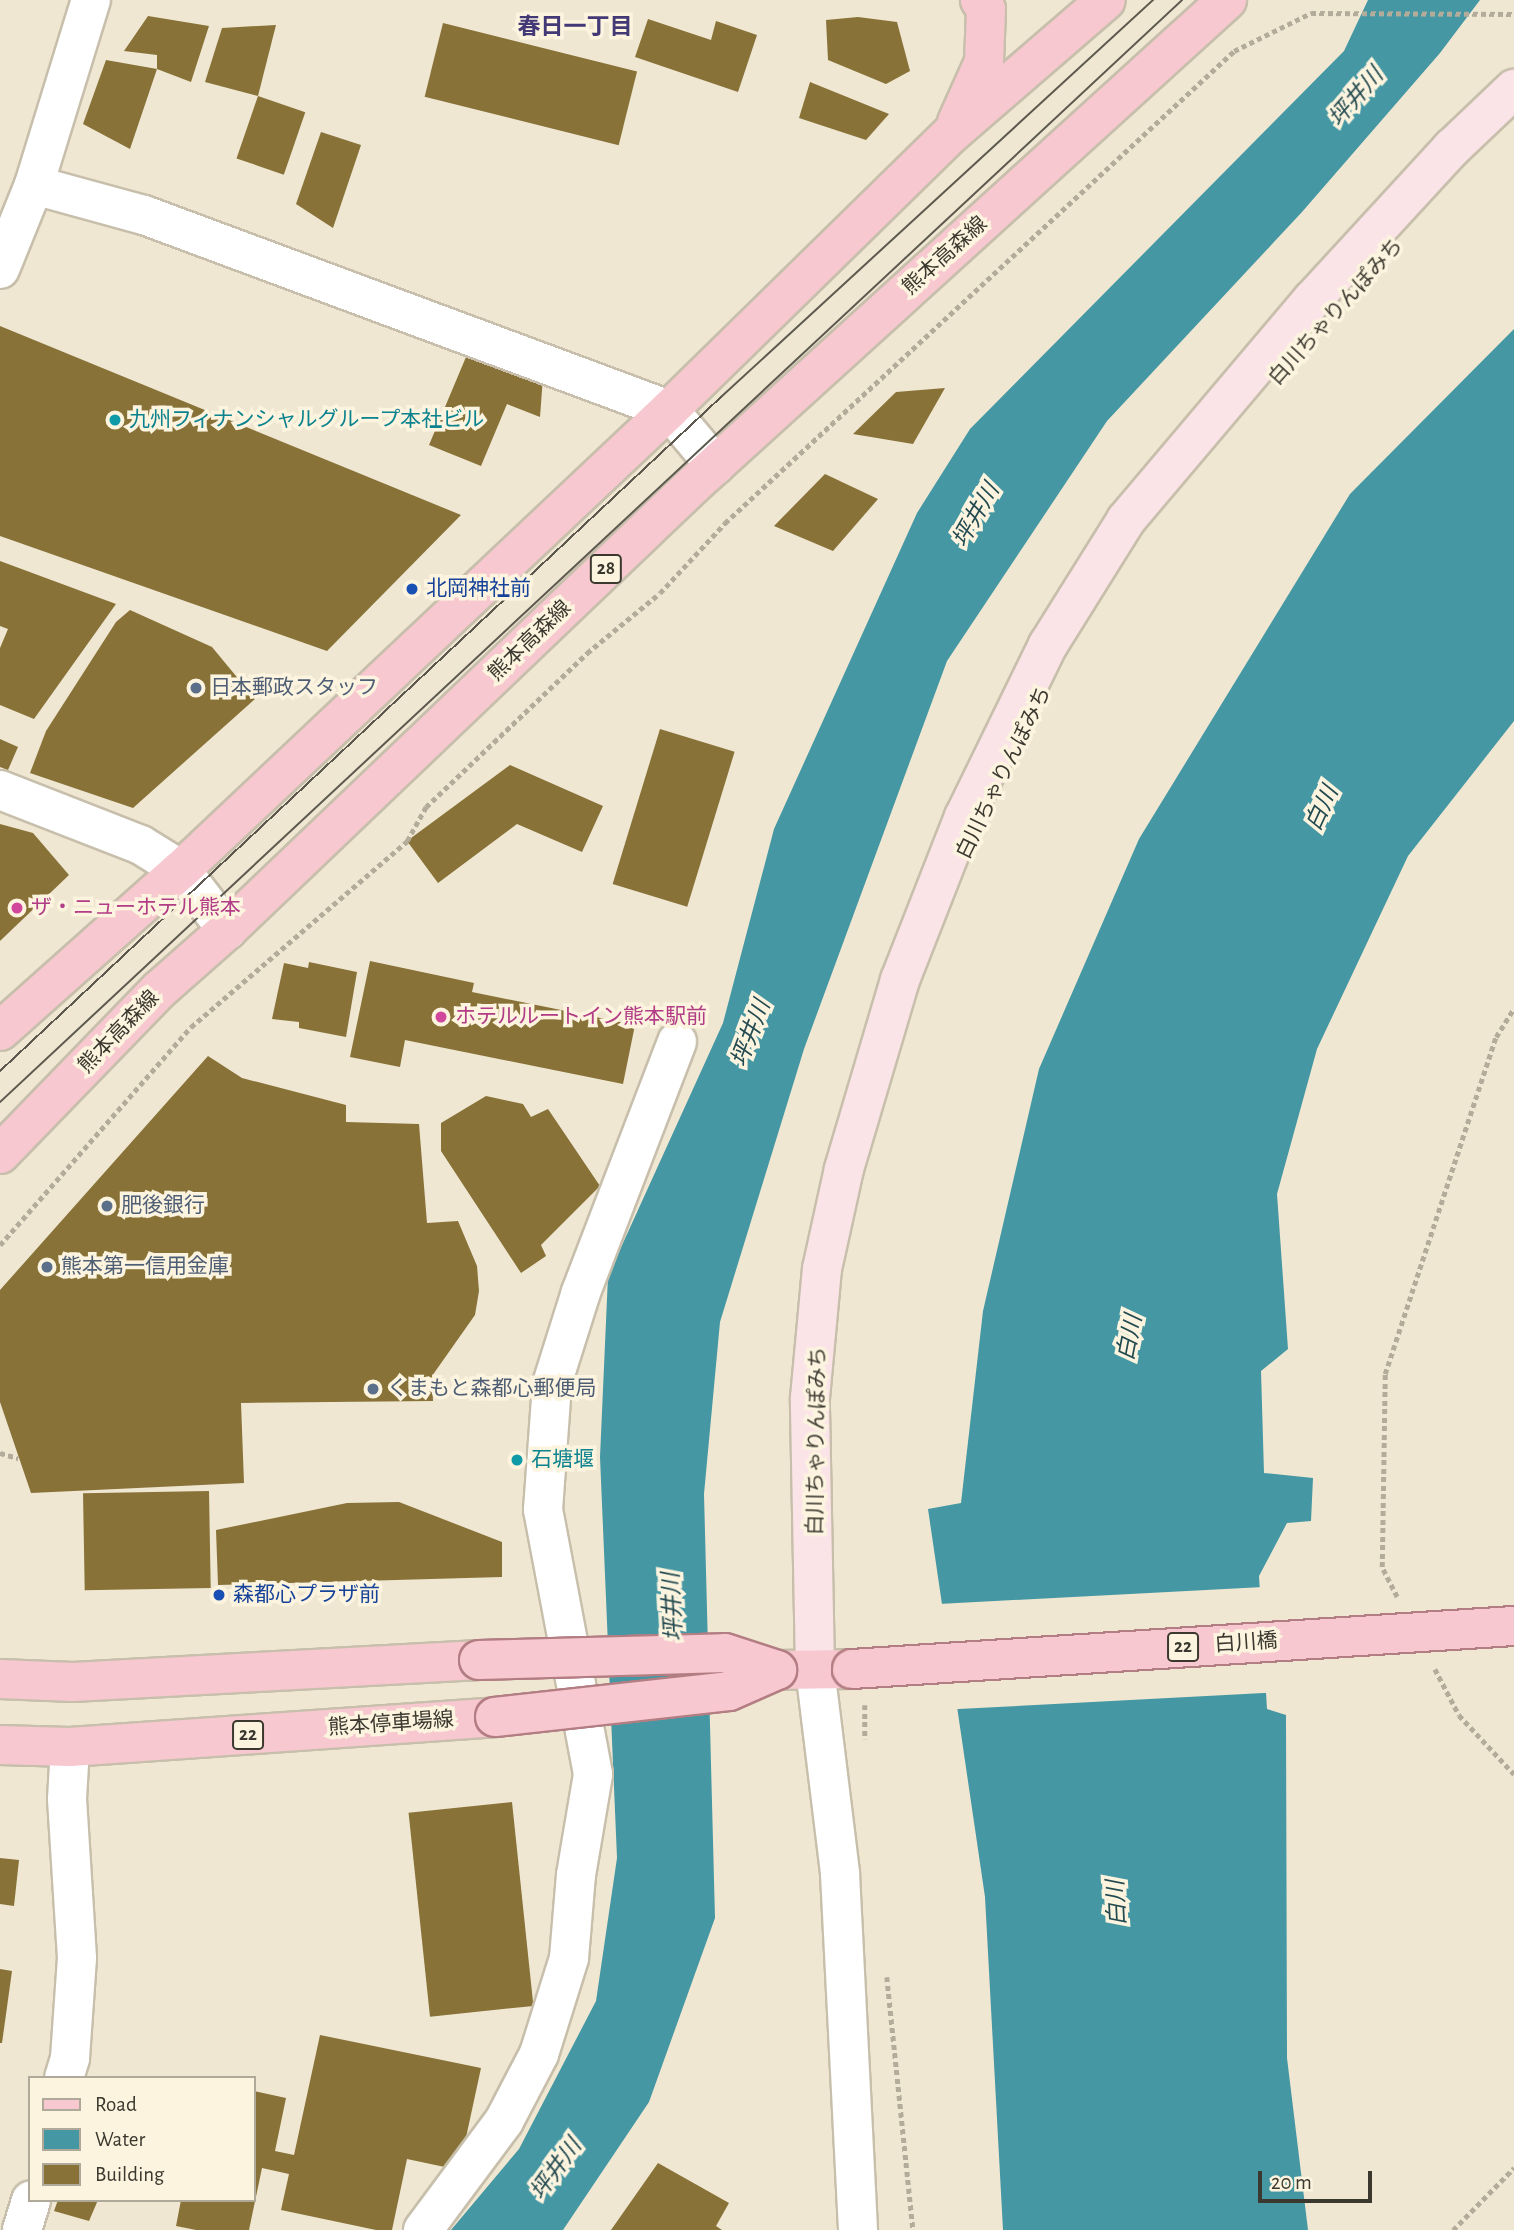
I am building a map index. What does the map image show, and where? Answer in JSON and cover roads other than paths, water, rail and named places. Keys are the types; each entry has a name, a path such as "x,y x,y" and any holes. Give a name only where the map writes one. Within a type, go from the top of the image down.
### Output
{"main road":[{"path":"952,133 984,62 986,9 980,0"},
{"path":"0,1031 181,870 669,411 952,133 1106,0"},
{"name":"熊本高森線","path":"0,1154 159,990 227,930 715,465 1227,0"},
{"name":"白川橋","path":"852,1669 1514,1626"},
{"name":"熊本停車場線","path":"0,1679 73,1682 479,1660 725,1653 778,1670 852,1669"},
{"name":"熊本停車場線","path":"0,1745 69,1747 495,1717 729,1691 778,1670"}],"street":[{"path":"0,269 34,185 90,0"},
{"path":"858,2230 840,1874 815,1669 810,1398 822,1269 844,1169 900,980 964,817 1048,645 1126,520 1312,300 1452,148 1514,89"},
{"path":"34,185 144,215 669,411 715,465"},
{"path":"0,790 141,845 181,870 227,930"},
{"path":"423,2230 504,2121 539,2054 569,1958 576,1875 593,1774 543,1510 552,1384 581,1292 677,1042"},
{"path":"64,2076 69,2058 78,1958 67,1799 69,1747"},
{"path":"22,2230 30,2202"}],"water":[{"name":"坪井川","path":"1368,0 1480,0 1440,53 1302,212 1107,421 947,661 804,1049 720,1322 704,1494 715,1918 649,2102 563,2230 451,2230 519,2149 596,2001 617,1858 600,1457 608,1276 723,1023 774,829 917,513 970,429 1344,51"},
{"name":"白川","path":"1514,329 1514,721 1408,856 1317,1049 1277,1194 1288,1349 1261,1371 1264,1473 1313,1478 1311,1521 1287,1523 1259,1576 1267,1709 1286,1715 1287,2058 1308,2230 1003,2230 985,1897 928,1509 961,1503 983,1311 1039,1069 1139,839 1350,494"}],"tram line":[{"path":"0,1071 721,397 1153,0"},
{"path":"0,1102 1182,0"}],"place":[{"name":"九州フィナンシャルグループ本社ビル","path":"115,420"},
{"name":"北岡神社前","path":"412,589"},
{"name":"日本郵政スタッフ","path":"196,688"},
{"name":"ザ・ニューホテル熊本","path":"17,908"},
{"name":"ホテルルートイン熊本駅前","path":"441,1017"},
{"name":"肥後銀行","path":"107,1206"},
{"name":"熊本第一信用金庫","path":"47,1267"},
{"name":"くまもと森都心郵便局","path":"373,1389"},
{"name":"石塘堰","path":"517,1460"},
{"name":"森都心プラザ前","path":"219,1595"}],"district":[{"name":"春日一丁目","path":"575,28"}]}
